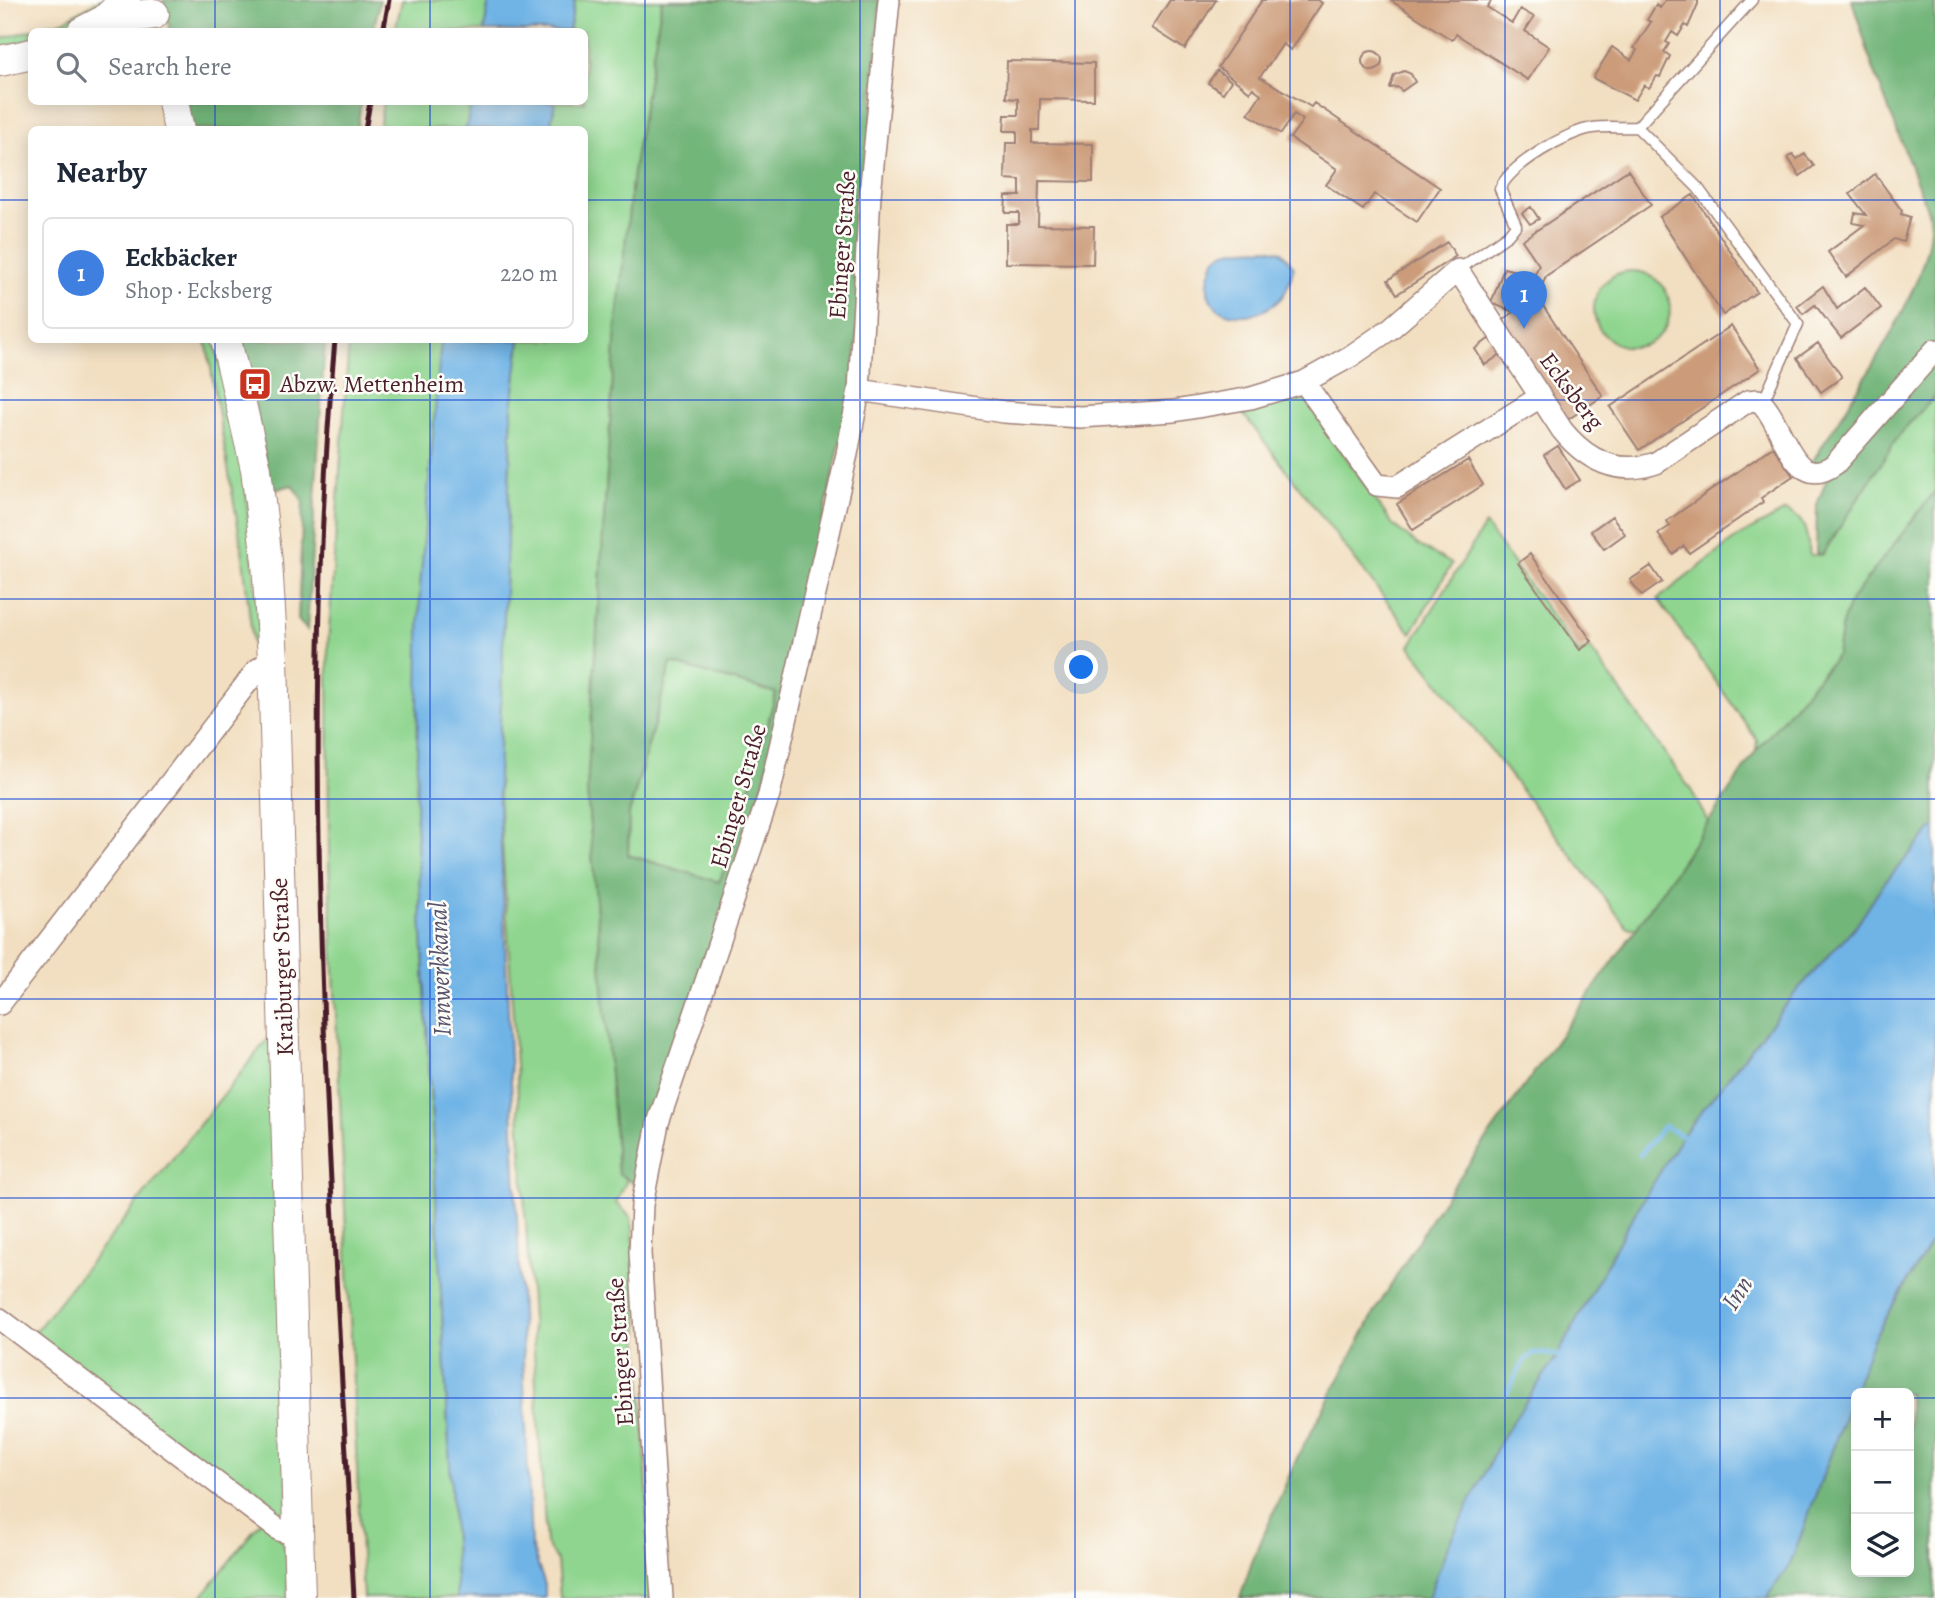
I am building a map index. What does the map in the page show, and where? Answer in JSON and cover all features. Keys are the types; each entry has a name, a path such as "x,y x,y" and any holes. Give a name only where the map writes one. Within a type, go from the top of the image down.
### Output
{"main road":[{"path":"104,17 154,15"},
{"path":"0,61 28,55"},
{"name":"Kraiburger Straße","path":"227,343 256,469 267,561 274,659 300,1598"}],"street":[{"name":"Ebinger Straße","path":"662,1598 639,1253 642,1205 658,1123 676,1064 743,878 769,795 844,467 859,390 870,195 889,0"},
{"path":"859,390 1004,412 1080,417 1174,411 1238,401 1304,382 1379,337 1458,270"},
{"name":"Ecksberg","path":"1458,270 1569,438 1609,467 1625,469 1656,463 1748,401 1763,402"},
{"path":"1763,402 1800,465 1816,473 1825,472 1862,435 1935,350"},
{"path":"1304,382 1377,485 1397,487 1540,397"},
{"path":"0,1004 257,670 274,659"},
{"path":"0,1319 279,1530 299,1536"}],"lane":[{"path":"1637,127 1752,0"},
{"path":"1458,270 1508,235 1516,225 1500,189 1518,167 1556,142 1592,128 1637,127 1698,188 1798,324 1763,402"}],"green space":[{"path":"99,0 115,0 72,28 38,28 63,21"},
{"path":"163,0 380,0 374,28 169,28"},
{"path":"402,0 489,0 484,28 396,28"},
{"path":"575,0 662,0 633,172 616,329 587,790 618,1173 627,1180 616,1203 631,1217 633,1229 653,1598 560,1598 557,1561 546,1544 498,777 512,407 520,343 588,343 588,126 551,126 554,105 588,105 588,28 570,28"},
{"path":"662,0 880,0 854,381 762,792 640,1180 634,1184 618,1173 587,790 616,329 633,172","holes":["671,663 776,693 733,847 719,882 628,855 629,814"]},
{"path":"1852,0 1935,0 1935,343 1830,463 1811,464 1886,344 1918,276 1928,244 1930,217 1872,65"},
{"path":"28,31 28,41 0,48 0,39"},
{"path":"188,105 361,105 358,126 193,126"},
{"path":"383,105 470,105 467,126 380,126"},
{"path":"1632,271 1646,274 1659,282 1667,295 1670,309 1667,323 1659,336 1646,344 1632,347 1618,344 1605,336 1597,323 1594,309 1597,295 1605,282 1618,274"},
{"path":"207,343 216,343 244,471 262,649 255,663 242,549"},
{"path":"243,343 325,343 307,630 298,620 303,501 292,485 271,491"},
{"path":"349,343 441,343 416,818 457,1598 363,1598 329,863 328,645"},
{"path":"1935,356 1935,396 1901,432 1822,555 1816,553 1817,505 1828,475"},
{"path":"1298,388 1393,525 1418,545 1452,564 1411,633 1238,407"},
{"path":"1935,396 1935,491 1851,600 1842,624 1837,655 1756,751 1757,740 1658,599 1739,536 1785,511 1802,522 1810,555 1822,555 1901,432"},
{"path":"1935,491 1935,826 1885,882 1859,922 1795,993 1682,1136 1628,1225 1558,1355 1504,1434 1448,1546 1428,1598 1240,1598 1252,1562 1297,1458 1376,1310 1439,1206 1636,929 1756,751 1837,655 1842,624 1851,600"},
{"path":"1485,525 1579,653 1590,648 1691,790 1708,822 1636,929 1627,927 1410,646"},
{"path":"671,663 776,693 733,847 719,882 628,855 629,814"},
{"path":"277,1027 288,1525 31,1337"},
{"path":"1935,1236 1935,1598 1767,1598 1791,1562 1851,1399 1851,1577 1914,1577 1914,1388 1855,1388 1873,1339"},
{"path":"263,1518 279,1535 283,1544 288,1564 289,1598 201,1598"}],"water":[{"path":"489,0 575,0 570,28 484,28"},
{"path":"470,105 554,105 551,126 467,126"},
{"path":"1266,248 1281,251 1294,267 1282,297 1257,313 1229,314 1218,309 1211,300 1208,287 1216,258 1233,250"},
{"name":"Innwerkkanal","path":"441,343 520,343 512,407 498,777 531,1545 545,1585 545,1598 457,1598 416,818 420,586"},
{"name":"Inn","path":"1935,826 1935,1236 1873,1339 1855,1388 1851,1388 1851,1399 1791,1562 1767,1598 1428,1598 1448,1546 1504,1434 1558,1355 1628,1225 1682,1136 1795,993 1859,922 1885,882"}],"building":[{"path":"1170,0 1216,0 1185,49 1152,28"},
{"path":"1262,0 1318,0 1322,3 1291,50 1283,44 1260,77 1311,107 1314,103 1440,188 1417,222 1374,194 1363,210 1326,185 1337,169 1290,138 1303,120 1294,114 1281,134 1248,114 1261,94 1253,88 1250,92 1218,67"},
{"path":"1390,0 1492,0 1487,7 1512,23 1520,9 1534,17 1525,31 1549,47 1528,80 1456,34 1452,40"},
{"path":"1665,0 1698,0 1698,4 1688,27 1685,25 1678,36 1672,32 1666,42 1669,44 1664,52 1670,56 1660,77 1657,76 1649,88 1644,85 1635,100 1593,78 1612,47 1631,60 1637,50 1634,48 1651,22 1647,20 1656,5 1660,8"},
{"path":"1372,51 1379,54 1382,61 1379,68 1372,71 1365,68 1362,61 1365,54"},
{"path":"1007,61 1094,63 1094,100 1040,99 1039,130 1032,130 1032,143 1093,144 1093,182 1039,181 1038,225 1094,226 1093,264 1006,263 1006,224 1019,224 1019,213 1005,213 1006,196 1020,196 1020,180 1005,179 1006,143 1017,143 1017,131 1004,131 1005,115 1018,115 1018,99 1006,98"},
{"path":"1217,70 1231,81 1223,93 1208,83"},
{"path":"1404,71 1411,74 1415,82 1402,91 1397,87 1390,88 1394,75"},
{"path":"1793,154 1797,159 1805,154 1814,166 1800,176 1788,158"},
{"path":"1628,170 1651,205 1546,276 1537,297 1603,396 1567,420 1501,321 1514,312 1491,303 1504,268 1534,276 1539,265 1522,240"},
{"path":"1875,174 1902,211 1901,214 1910,217 1903,242 1894,239 1846,277 1828,252 1864,225 1853,223 1855,213 1866,215 1850,194"},
{"path":"1693,195 1757,292 1723,315 1659,217"},
{"path":"1531,207 1539,219 1530,224 1522,213"},
{"path":"1447,242 1456,256 1397,294 1388,280"},
{"path":"1823,286 1837,309 1865,287 1881,308 1841,338 1815,305 1803,314 1797,306"},
{"path":"1731,326 1760,369 1639,450 1610,407"},
{"path":"1490,338 1501,354 1485,365 1475,349"},
{"path":"1818,343 1842,377 1821,392 1797,358"},
{"path":"1558,446 1580,480 1565,489 1544,455"},
{"path":"1773,447 1793,476 1761,498 1763,502 1689,553 1684,546 1673,554 1658,534 1670,526 1667,521"},
{"path":"1468,460 1483,485 1413,530 1397,504"},
{"path":"1612,516 1625,534 1604,549 1591,531"},
{"path":"1530,554 1592,641 1580,650 1518,563"},
{"path":"1651,566 1662,582 1642,596 1630,580"}],"waterway":[{"path":"1640,1155 1664,1126 1682,1136"},
{"path":"1507,1393 1524,1361 1533,1353 1558,1355"}],"railway":[{"path":"384,28 389,0"},
{"path":"366,126 369,105"},
{"path":"335,343 324,496 319,653 319,811 328,1126 354,1598"}],"place":[{"name":"Eckbäcker","path":"1524,329"},
{"name":"Abzw. Mettenheim","path":"255,384"}]}
